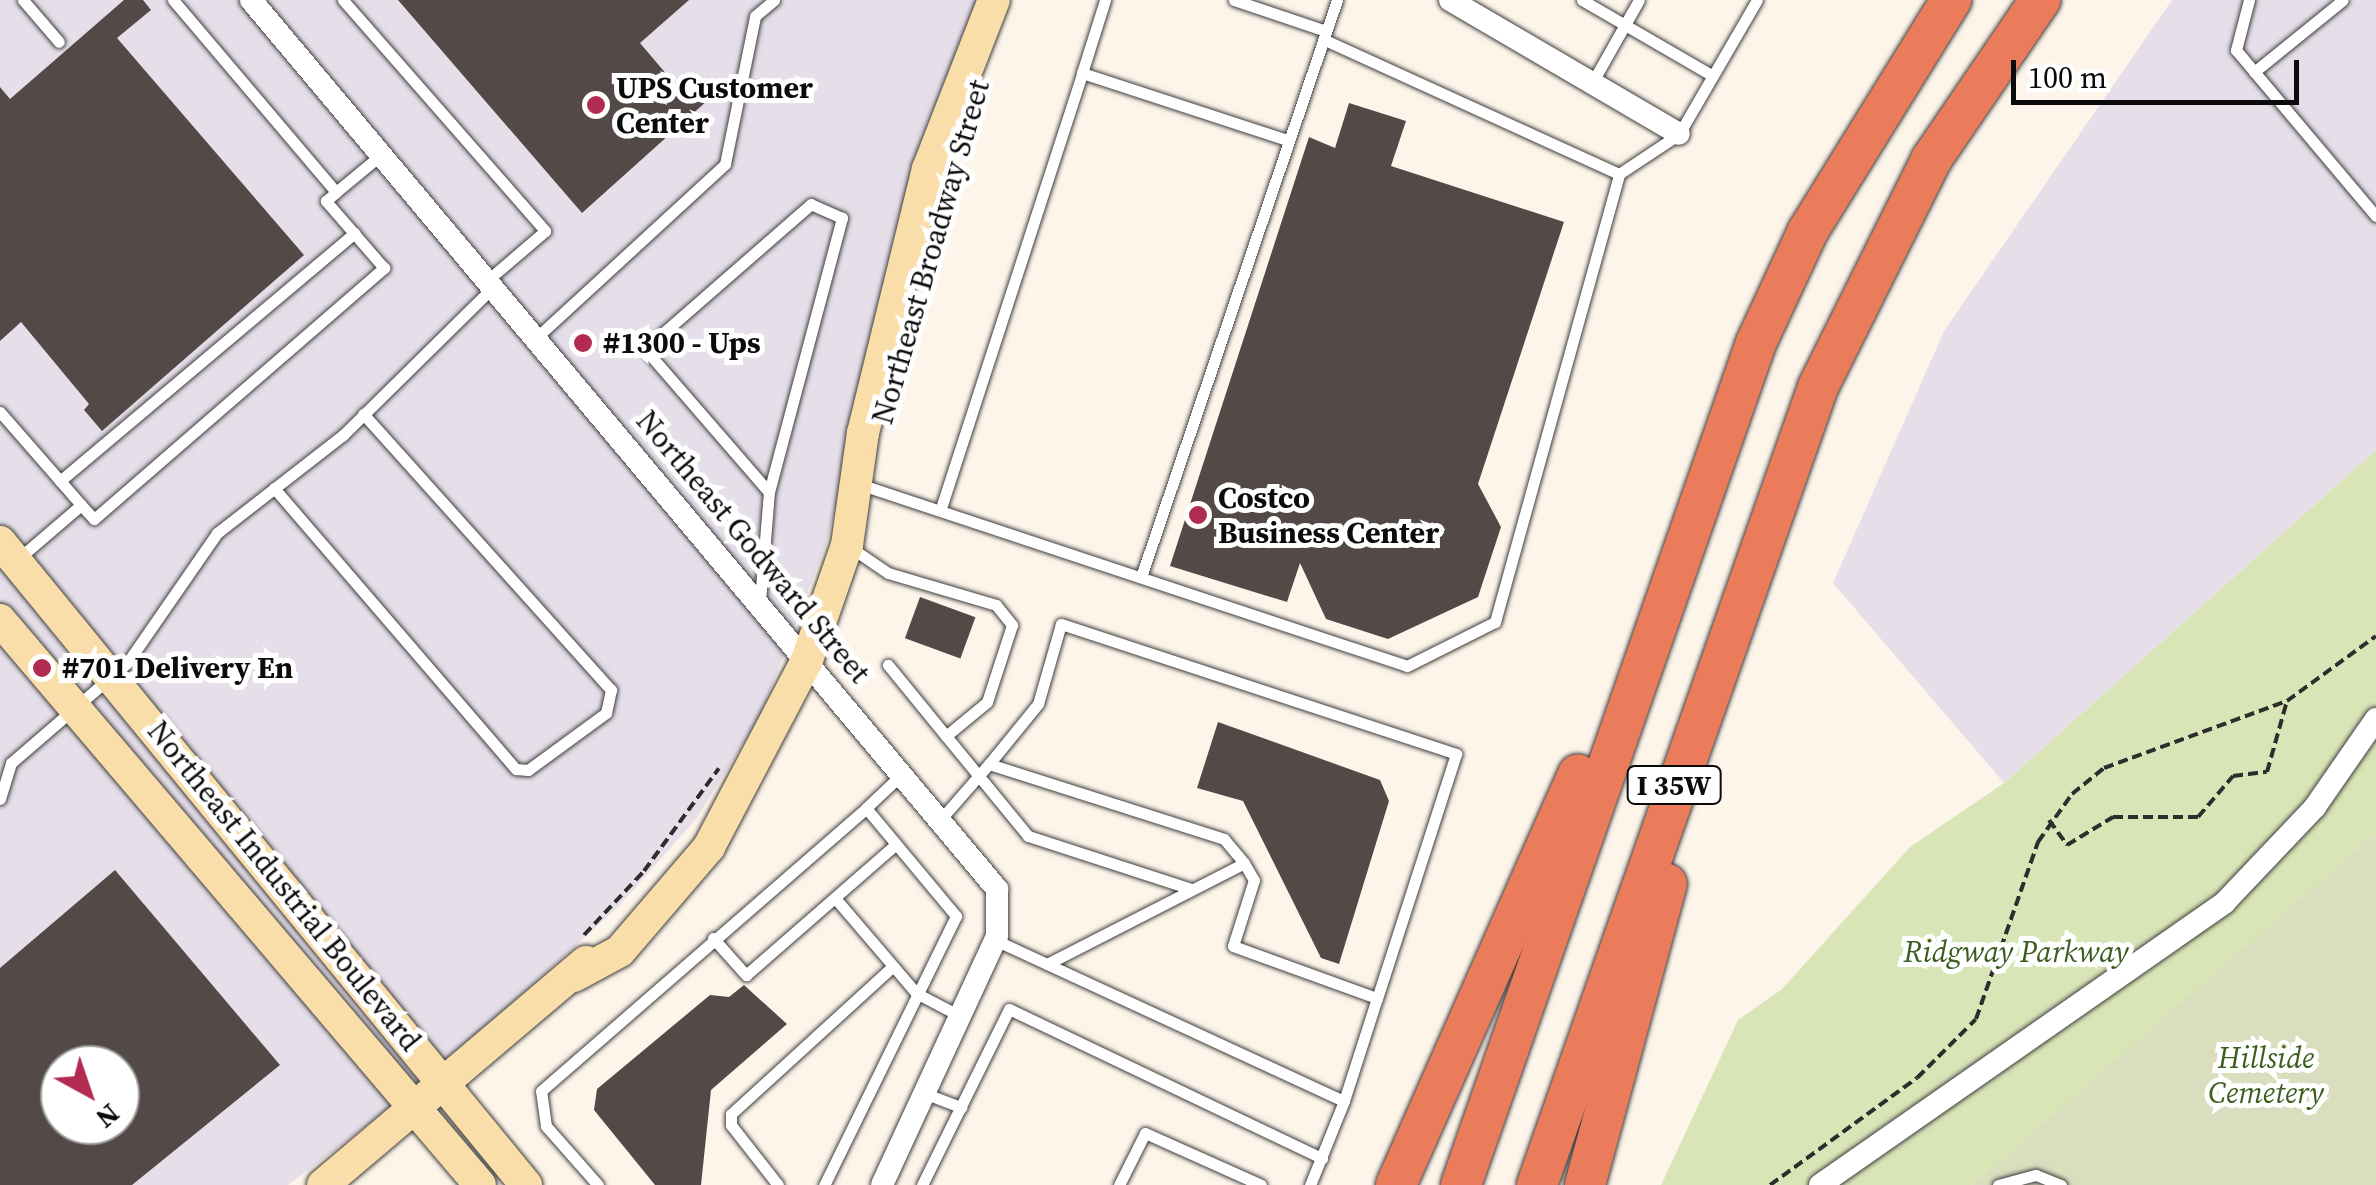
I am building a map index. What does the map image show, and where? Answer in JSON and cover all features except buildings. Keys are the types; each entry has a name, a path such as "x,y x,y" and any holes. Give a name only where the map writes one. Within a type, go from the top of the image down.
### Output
{"highway":[{"name":"I 35W","path":"1461,1185 1656,613 1756,343 1808,231 1950,0"},
{"name":"I 35W","path":"1537,1185 1818,387 1931,160 2040,0"},
{"path":"1584,1185 1818,387"},
{"path":"1396,1185 1528,878 1656,613"}],"main road":[{"name":"Northeast Broadway Street","path":"323,1185 447,1086 574,976 740,784 806,660 846,544 867,446 867,417 928,169 994,0"},
{"name":"Northeast Broadway Street","path":"867,446 894,396 948,172 1013,0"},
{"name":"Northeast Industrial Boulevard","path":"8,552 526,1185"},
{"name":"Northeast Industrial Boulevard","path":"0,620 480,1185"}],"street":[{"name":"Northeast Godward Street","path":"251,0 537,336 997,889 995,940 882,1185"},
{"path":"1450,0 1679,134"},
{"path":"1820,1185 2225,902 2315,808 2376,719"}],"lane":[{"path":"23,0 59,42"},
{"path":"173,0 336,192"},
{"path":"0,799 11,762 112,676 217,533 362,414 545,231 342,0"},
{"path":"537,336 724,164 755,16 774,0"},
{"path":"940,508 1104,0"},
{"path":"1234,0 1324,35 1619,174"},
{"path":"1142,574 1337,0"},
{"path":"1582,0 1713,76"},
{"path":"1592,83 1639,0"},
{"path":"859,484 1142,574 1407,666 1495,622 1619,174 1679,134 1757,0"},
{"path":"2249,0 2236,50 2374,210"},
{"path":"2254,72 2343,0"},
{"path":"1082,73 1287,140"},
{"path":"0,412 94,519 380,278 384,268 326,200 382,154"},
{"path":"760,602 768,492 842,218 812,204 645,349 768,492"},
{"path":"60,481 354,233"},
{"path":"274,488 516,769 528,770 606,713 610,690 362,414"},
{"path":"8,552 81,505"},
{"path":"846,544 888,573 996,605 1009,617 1012,633 992,694 946,736"},
{"path":"941,819 1038,704 1061,624 1456,754 1344,1101 1310,1185"},
{"path":"888,665 1028,836 1191,889"},
{"path":"0,750 11,762"},
{"path":"989,764 1224,839 1254,880 1232,946 1377,998"},
{"path":"598,1185 546,1126 540,1091 903,773"},
{"path":"824,1185 956,916 866,808"},
{"path":"713,938 746,974 896,844"},
{"path":"1047,964 1244,863"},
{"path":"835,898 916,994 960,1016"},
{"path":"995,940 1344,1101"},
{"path":"776,1184 731,1126 731,1114 893,966"},
{"path":"922,1185 1009,1008 1322,1158"},
{"path":"924,1093 961,1107"},
{"path":"1119,1185 1145,1133 1261,1185"},
{"path":"1998,1185 2036,1175 2061,1185"}],"path":[{"path":"1770,1185 1916,1078 1976,1019 2049,820 2104,768 2286,702 2376,636"},
{"path":"2049,820 2067,845 2112,817 2198,817 2233,776 2267,772 2286,702"}],"shaded area":[{"path":"0,0 977,0 933,113 826,544 761,715 696,819 618,907 430,1078 288,1185 0,1185"},
{"path":"2172,0 2376,0 2376,450 2004,783 1833,583 1944,331"}],"green space":[{"name":"Ridgway Parkway","path":"2376,450 2376,834 1973,1185 1661,1185 1738,1020 1782,989 1910,847 2004,783"},
{"name":"Hillside Cemetery","path":"2376,834 2376,1185 1973,1185 2216,972"}],"place":[{"name":"UPS Customer Center","path":"596,105"},
{"name":"#1300 - Ups","path":"583,343"},
{"name":"Costco Business Center","path":"1198,515"},
{"name":"#701 Delivery En","path":"42,668"}]}
